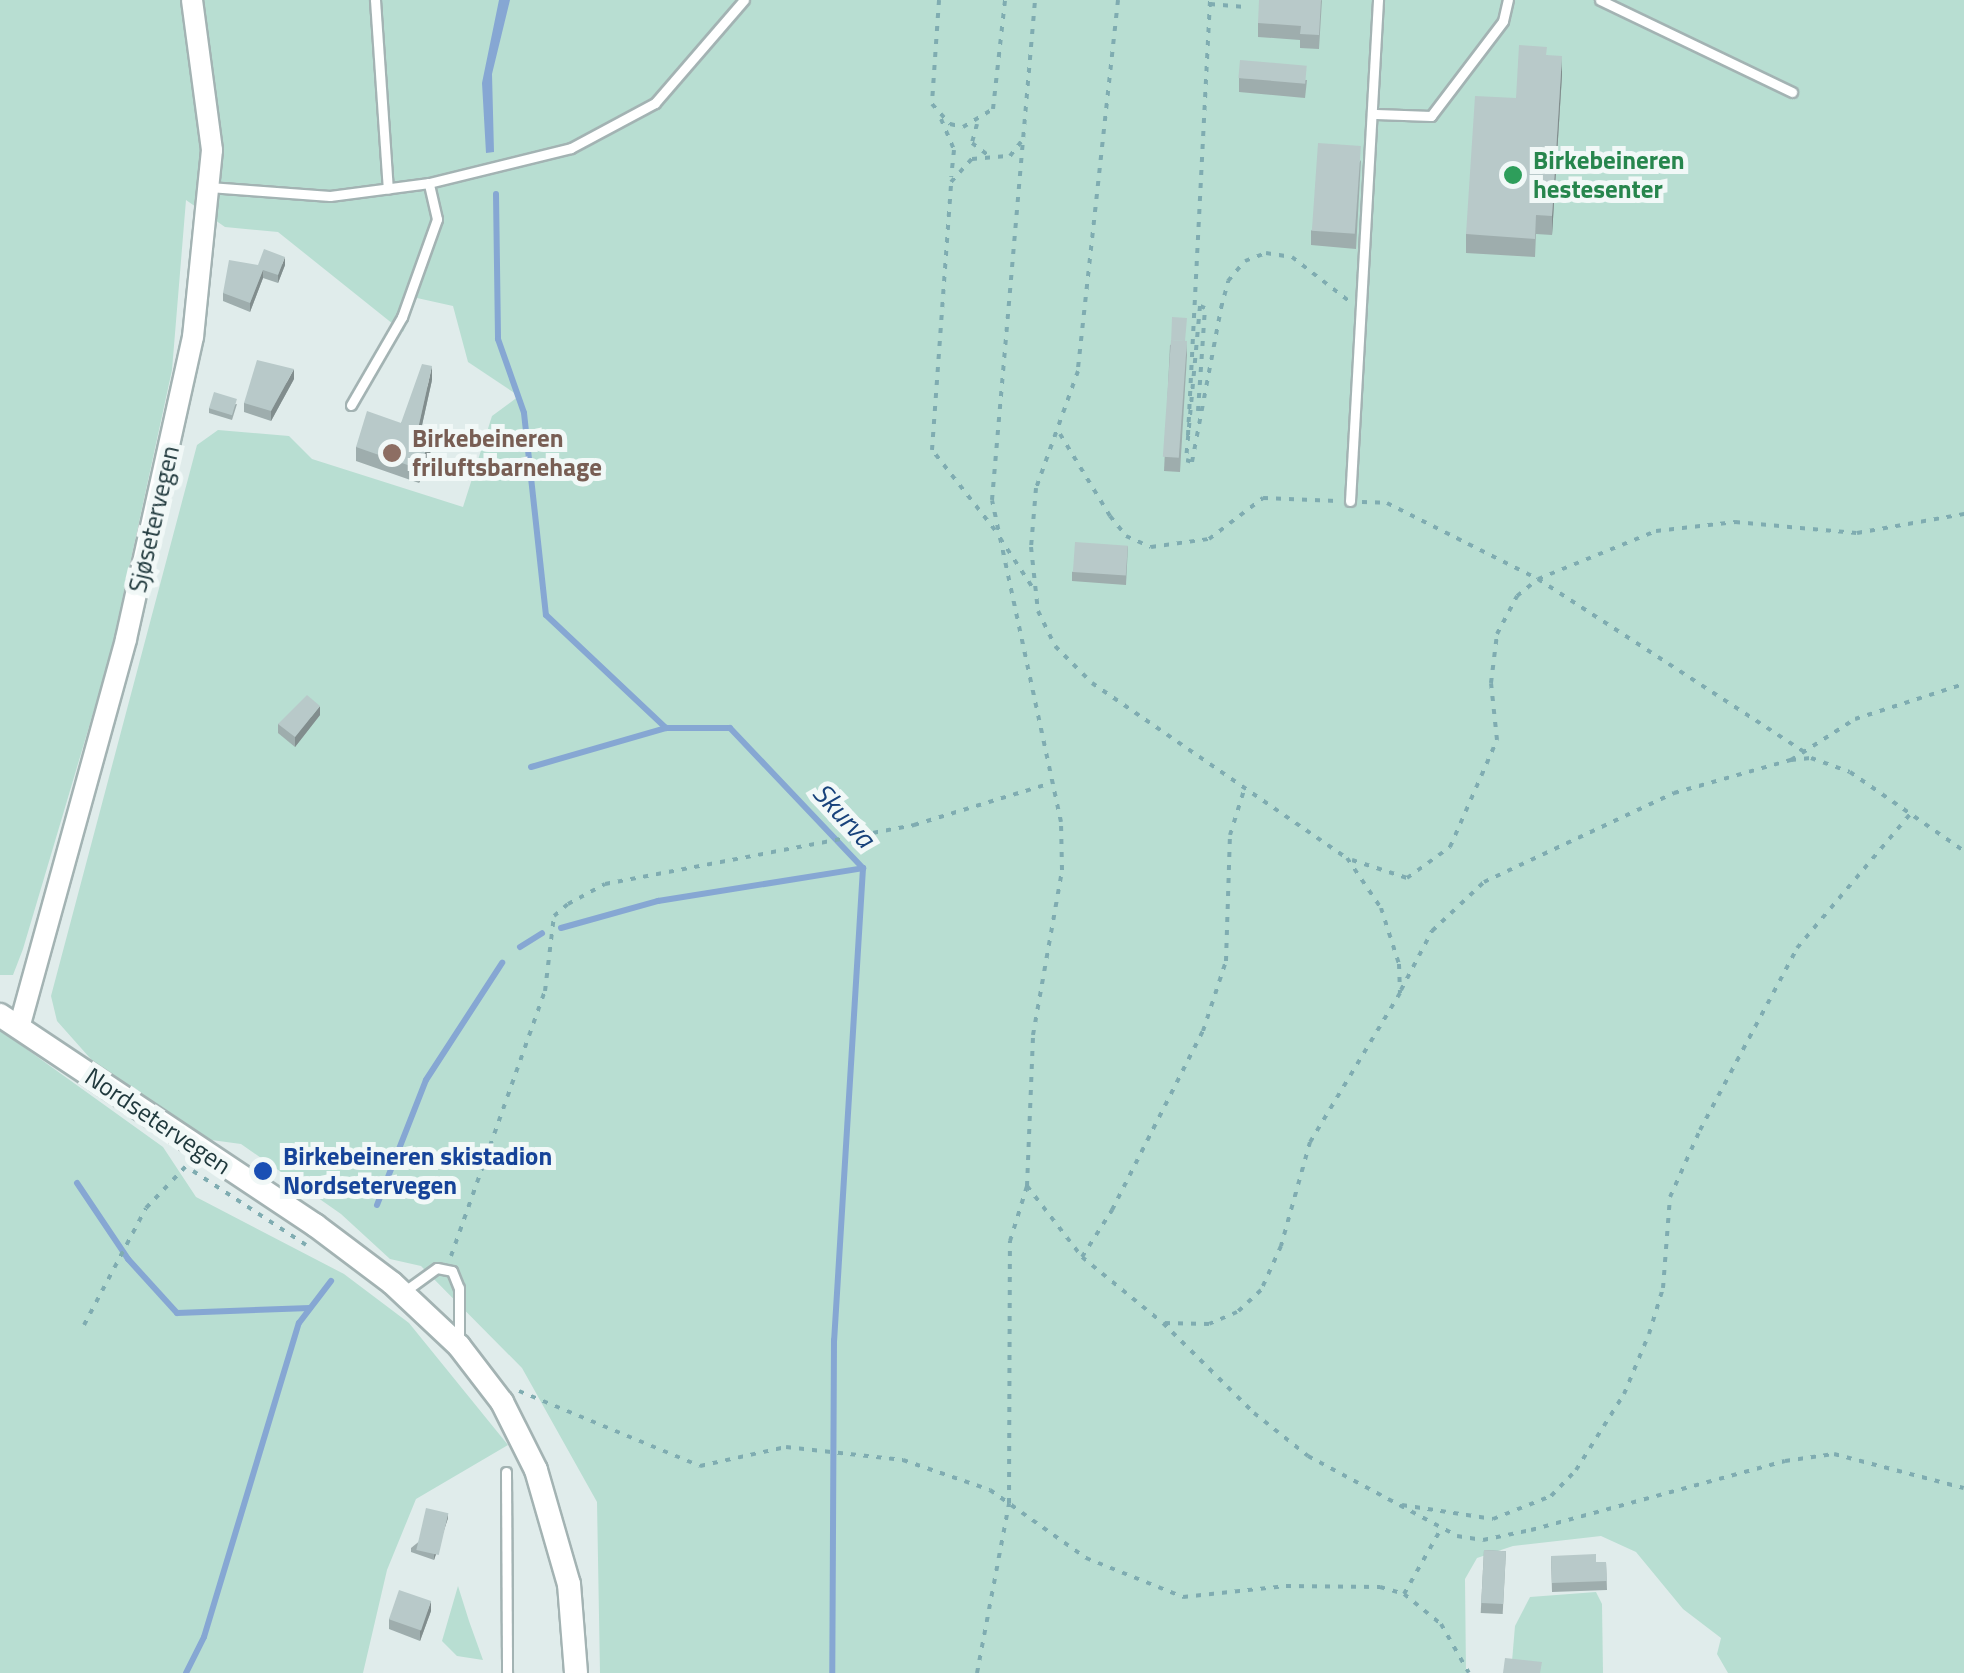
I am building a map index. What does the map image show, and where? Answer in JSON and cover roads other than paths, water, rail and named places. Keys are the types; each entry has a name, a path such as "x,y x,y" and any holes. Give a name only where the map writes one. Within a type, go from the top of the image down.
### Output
{"main road":[{"name":"Nordsetervegen","path":"9,1021 402,1292 459,1346 502,1402 536,1470 569,1584 576,1673"}],"street":[{"name":"Sjøsetervegen","path":"9,1021 162,490 194,337 209,186 203,58 192,0"}],"lane":[{"path":"376,0 388,190"},
{"path":"209,186 330,196 388,190 571,148 626,124 682,78 744,0"},
{"path":"1350,501 1376,114 1378,0"},
{"path":"1376,114 1431,116 1503,21 1508,0"},
{"path":"1600,0 1792,92"},
{"path":"350,406 402,316 437,219 429,182"},
{"path":"402,1292 437,1268 446,1270 459,1288 459,1346"},
{"path":"506,1472 506,1673"}],"water":[{"path":"499,0 510,0 492,74 494,152 486,153 482,83"}],"waterway":[{"name":"Skurva","path":"496,194 498,339 524,413 546,615 666,728 730,728 863,868 834,1340 832,1673"},
{"path":"531,767 666,728"},
{"path":"561,928 658,901 863,868"},
{"path":"520,947 542,933"},
{"path":"377,1205 426,1080 502,963"},
{"path":"77,1183 128,1259 177,1313 310,1308"},
{"path":"186,1673 204,1637 299,1323 331,1281"}],"place":[{"name":"Birkebeineren hestesenter","path":"1513,175"},
{"name":"Birkebeineren friluftsbarnehage","path":"392,453"},
{"name":"Birkebeineren skistadion Nordsetervegen","path":"263,1171"}]}
